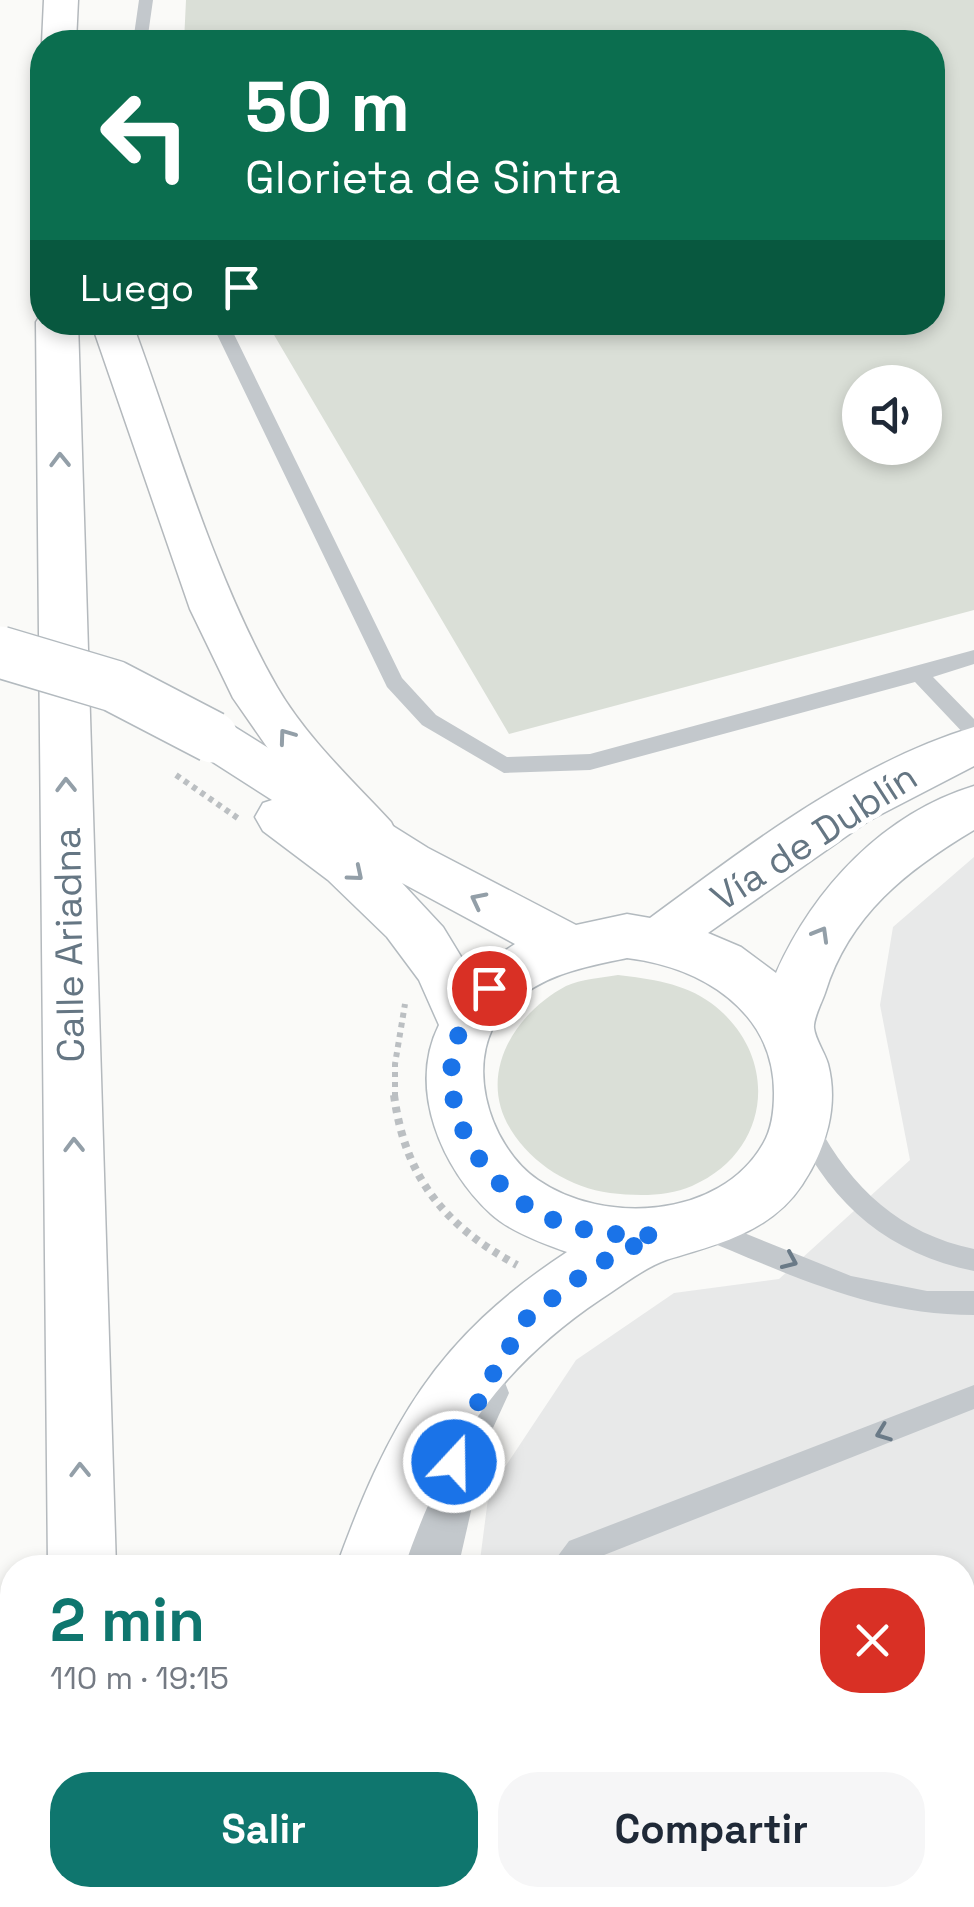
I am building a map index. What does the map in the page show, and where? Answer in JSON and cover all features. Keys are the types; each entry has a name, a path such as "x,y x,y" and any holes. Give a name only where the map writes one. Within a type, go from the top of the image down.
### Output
{"main road":[{"path":"60,30 61,0"},
{"name":"Calle Ariadna","path":"57,335 82,1555"},
{"path":"116,335 200,573 258,698 301,757 372,836"},
{"path":"0,652 114,686 191,756 314,840 372,888 439,966 465,1022"},
{"path":"0,678 94,709 372,836 456,888 564,944"},
{"name":"Vía de Dublín","path":"660,940 742,878 864,796 915,769 974,745"},
{"name":"Vía de Dublín","path":"787,1024 802,971 824,926 866,877 921,835 974,805"},
{"path":"375,1555 424,1434 524,1293 738,1209 768,1184 791,1153 804,1119 806,1087 800,1055 787,1024 764,995 734,970 699,952 660,940 595,938 564,944 523,962 489,988 465,1022 452,1064 454,1109 474,1153 508,1191 546,1217 582,1230 619,1236 677,1231"}],"street":[{"path":"433,1555 461,1436 524,1293"}],"lane":[{"path":"142,30 146,0"},
{"path":"225,335 394,682 429,720 504,765 590,762 974,657"},
{"path":"919,674 974,732"},
{"path":"804,1119 819,1154 837,1180 884,1224 919,1247 974,1260"},
{"path":"677,1231 734,1237 850,1287 927,1302 974,1304"},
{"path":"575,1555 974,1397"}],"path":[{"path":"191,756 244,822"},
{"path":"404,987 406,1016 394,1056 393,1098 406,1151 435,1200 524,1293"}],"shaded area":[{"path":"186,0 974,0 974,610 509,734 274,335 945,335 945,30 185,30"},
{"path":"974,857 974,1555 481,1555 489,1491 576,1360 674,1293 779,1279 910,1160 880,1005 893,927"},
{"path":"618,975 678,986 711,1003 733,1024 749,1048 757,1074 758,1100 752,1126 739,1150 719,1170 682,1190 620,1194 567,1180 530,1153 511,1130 501,1109 498,1088 506,1047 531,1012 566,986"}],"route":[{"path":"454,1462 461,1436 527,1318 594,1266 656,1235 619,1236 582,1230 546,1217 508,1191 474,1153 454,1109 452,1064 465,1022 489,988"}]}
